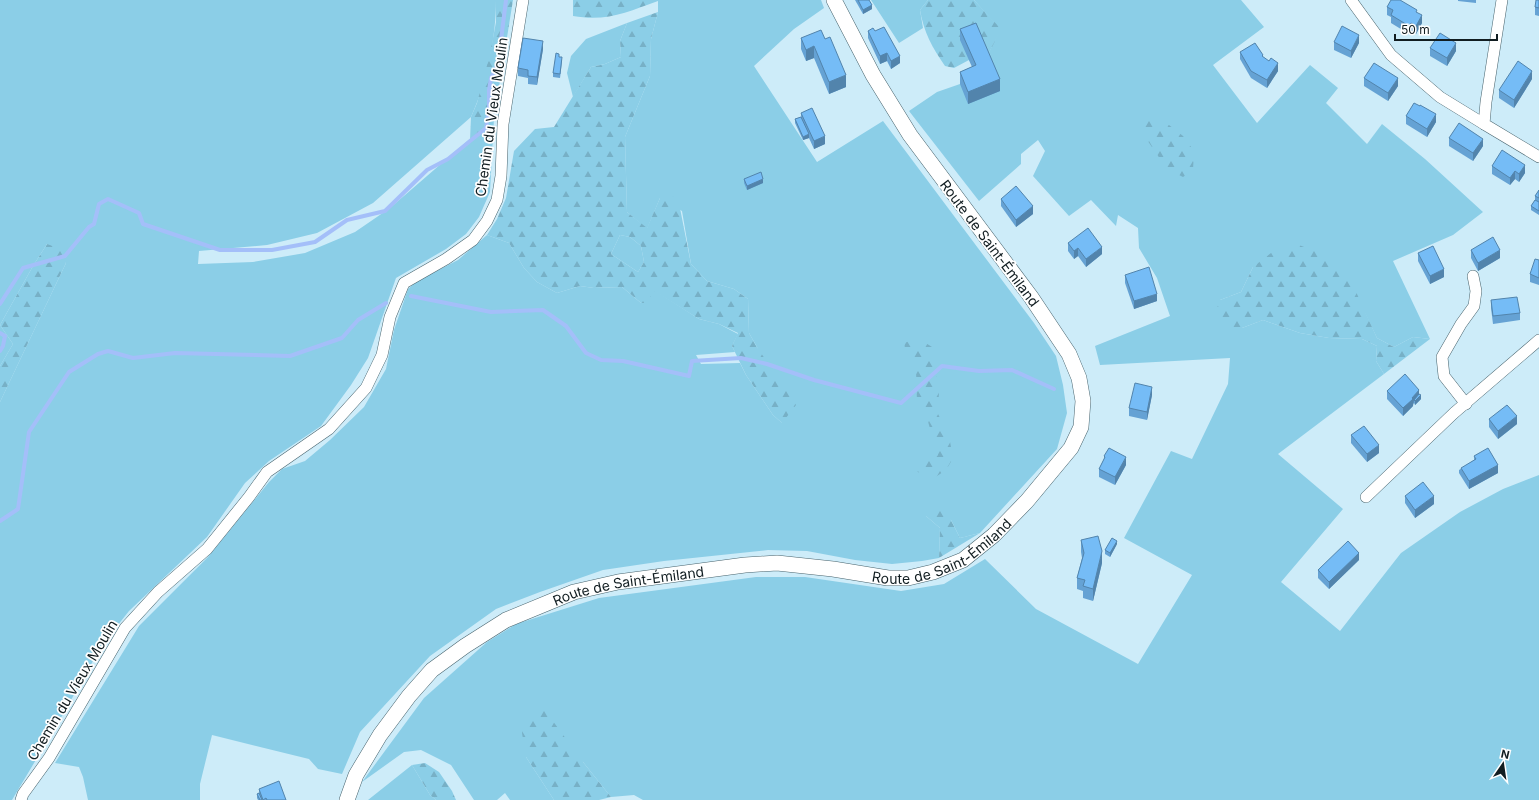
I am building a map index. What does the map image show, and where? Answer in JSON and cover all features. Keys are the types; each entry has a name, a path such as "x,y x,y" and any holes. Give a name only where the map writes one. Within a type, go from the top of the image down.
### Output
{"main road":[{"name":"Route de Saint-Émiland","path":"347,800 356,774 380,735 408,696 432,670 506,620 574,592 618,582 745,565 777,563 833,569 888,578 908,578 933,572 963,560 994,535 1027,501 1071,448 1081,427 1083,401 1079,378 1070,354 1031,297 910,135 874,74 834,0"}],"street":[{"name":"Chemin du Vieux Moulin","path":"21,800 23,794 49,758 125,628 158,592 207,549 267,472 328,429 366,388 382,355 390,317 404,283 446,259 473,240 487,222 497,200 498,194 502,124 523,0"},
{"path":"1351,0 1391,54 1440,97 1539,157"},
{"path":"1484,124 1502,0"},
{"path":"1466,404 1444,376 1442,358 1461,324 1474,306 1476,291 1473,276"},
{"path":"1366,497 1466,404 1539,340"}],"green space":[{"path":"0,0 496,0 496,15 490,60 482,89 471,117 373,203 317,233 267,245 199,251 198,264 253,262 305,253 355,232 390,208 494,118 490,192 479,217 466,234 446,249 396,278 368,358 351,385 321,426 269,461 245,483 207,537 129,611 102,645 12,800 0,800 0,402 66,263 47,244 0,325"},
{"path":"496,0 513,0 494,118 470,140 471,117 477,103 490,54 496,22"},
{"path":"573,0 658,1 617,15 585,18 573,16"},
{"path":"658,0 821,0 824,8 794,29 754,66 817,162 883,121 1034,323 1056,356 1063,385 1067,413 1057,449 980,533 960,538 951,520 926,516 940,528 939,558 892,564 855,560 807,551 768,550 664,561 603,570 496,609 430,656 360,732 342,774 318,769 309,759 212,735 200,784 200,800 88,800 83,777 79,767 55,763 139,626 208,557 269,482 282,469 305,461 330,440 364,407 386,369 394,330 408,289 417,281 458,260 487,235 509,243 524,268 537,282 557,293 580,286 594,288 622,287 641,303 651,303 651,288 699,319 719,324 738,334 732,346 735,352 696,355 701,364 740,363 746,375 773,415 782,423 757,347 749,333 748,299 734,289 707,281 691,264 682,211 660,198 647,229 627,212 625,137 650,76 651,39 658,12"},
{"path":"871,0 928,0 920,10 923,28 899,43"},
{"path":"928,0 974,0 1001,29 986,59 969,60 954,68 945,66 929,40 924,26 920,10"},
{"path":"974,0 1241,0 1264,27 1213,65 1257,123 1310,65 1338,88 1326,103 1367,144 1382,124 1425,159 1483,212 1453,235 1393,261 1430,339 1413,337 1394,347 1377,338 1365,313 1253,267 1241,292 1220,300 1242,328 1263,320 1300,333 1329,338 1362,339 1377,346 1376,361 1384,374 1278,454 1343,509 1281,582 1340,631 1401,553 1460,512 1503,489 1539,475 1539,800 643,800 634,795 611,797 583,762 526,757 554,800 510,800 505,793 497,800 474,800 451,765 421,750 404,752 362,782 424,698 487,642 516,624 599,598 756,577 805,577 901,591 944,584 985,559 1036,609 1138,664 1192,575 1124,538 1171,451 1192,459 1228,384 1230,358 1100,365 1095,346 1170,316 1157,278 1139,248 1138,228 1118,215 1116,226 1091,200 1069,216 1033,176 1045,151 1038,140 1021,154 1021,164 979,201 909,111 937,92 960,84 986,59 1000,29"},
{"path":"658,12 651,39 650,76 625,137 627,212 647,228 660,198 669,196 678,198 691,264 707,281 734,289 748,299 749,333 796,405 782,423 773,415 746,375 732,346 738,333 719,324 699,319 651,289 651,303 641,303 622,287 594,288 580,286 557,293 537,282 524,268 509,243 487,235 497,219 506,198 514,151 535,129 554,127 591,67 605,64 621,57 620,41 627,23","holes":["620,235 630,237 641,246 644,262 638,272 611,254"]},
{"path":"627,23 620,41 621,57 605,64 591,67 573,97 567,73 571,56 586,39"},
{"path":"1140,121 1151,121 1169,125 1183,136 1194,151 1193,170 1183,177 1167,169 1143,134"},
{"path":"620,235 630,237 641,246 644,262 638,272 611,254"},
{"path":"47,244 61,249 66,263 0,402 0,366 13,344 0,325"},
{"path":"1299,245 1335,259 1352,283 1377,338 1394,347 1413,337 1430,339 1384,374 1376,361 1377,346 1362,339 1329,338 1300,333 1263,320 1242,328 1224,329 1216,311 1220,300 1241,292 1253,267 1271,253"},
{"path":"0,325 13,344 0,366"},
{"path":"918,338 932,347 939,391 938,414 949,436 951,447 952,460 946,470 934,478 915,471 909,462 932,460 938,455 938,442 931,432 927,418 917,402 916,370 907,358 904,343"},
{"path":"940,508 951,520 960,538 980,533 939,558 940,528 926,516 928,509"},
{"path":"544,709 611,797 599,800 554,800 526,757 522,733 525,718"},
{"path":"425,763 439,772 452,791 456,800 436,800 430,795 412,765"},
{"path":"412,765 430,795 436,800 368,800"}],"building":[{"path":"858,0 869,0 872,5 863,10"},
{"path":"1391,0 1400,0 1417,10 1416,12 1422,15 1416,26 1411,23 1409,26 1391,15 1393,10 1387,7"},
{"path":"1536,0 1539,0 1539,8 1535,7"},
{"path":"976,23 1000,79 968,92 960,72 976,65 960,29"},
{"path":"1342,26 1359,35 1351,51 1334,42"},
{"path":"884,27 900,56 891,61 887,53 880,56 868,31 873,28 875,31"},
{"path":"821,30 825,39 830,37 846,75 829,82 814,46 806,50 801,38"},
{"path":"1440,33 1456,43 1447,58 1430,48"},
{"path":"523,38 543,41 537,77 528,76 528,70 518,68"},
{"path":"1255,43 1263,55 1262,56 1269,61 1271,58 1278,63 1267,80 1251,71 1240,52"},
{"path":"556,53 559,54 559,57 562,57 560,74 553,73"},
{"path":"1518,61 1532,71 1514,100 1499,90"},
{"path":"1374,63 1398,78 1388,93 1364,78"},
{"path":"1414,103 1436,114 1427,129 1406,116"},
{"path":"812,108 825,136 814,141 801,113"},
{"path":"801,117 809,134 803,137 795,119"},
{"path":"1459,123 1483,139 1473,153 1449,138"},
{"path":"1502,150 1525,165 1519,174 1515,171 1510,178 1492,166"},
{"path":"761,172 763,179 747,186 744,179"},
{"path":"1016,186 1033,206 1016,220 1001,199"},
{"path":"1539,190 1539,198 1535,196"},
{"path":"1535,200 1539,202 1539,211 1531,206"},
{"path":"1088,228 1102,247 1086,259 1078,248 1074,251 1068,243"},
{"path":"1493,237 1500,250 1478,263 1471,250"},
{"path":"1433,246 1444,269 1430,276 1418,253"},
{"path":"1535,259 1539,260 1539,278 1530,274"},
{"path":"1149,267 1157,294 1134,301 1125,275"},
{"path":"1517,297 1520,313 1493,316 1491,300"},
{"path":"1405,374 1419,390 1412,398 1413,399 1403,408 1387,391"},
{"path":"1135,383 1152,387 1147,412 1129,408"},
{"path":"1419,394 1421,395 1415,401 1414,400"},
{"path":"1507,405 1517,416 1498,431 1489,419"},
{"path":"1364,426 1379,445 1367,454 1351,435"},
{"path":"1109,448 1126,457 1115,477 1099,469"},
{"path":"1488,448 1498,465 1469,481 1461,468 1476,459 1474,456"},
{"path":"1423,482 1434,496 1415,510 1405,496"},
{"path":"1098,536 1102,551 1093,589 1083,586 1085,580 1077,578 1084,553 1081,540"},
{"path":"1112,538 1117,541 1110,553 1105,550"},
{"path":"1348,541 1359,553 1329,582 1318,570"},
{"path":"279,781 286,800 267,800 266,798 263,800 259,789"},
{"path":"259,793 262,800 260,800 257,794"}],"waterway":[{"path":"0,304 23,268 65,256 89,227 94,224 99,204 108,199 139,213 143,224 220,250 272,250 315,242 347,220 385,211 427,170 448,159 486,128 489,109 489,90 491,78 498,64 506,0"},
{"path":"411,296 491,312 543,310 566,326 586,353 601,360 623,361 689,376 692,361 741,358 767,364 814,380 901,403 942,366 979,371 1012,370 1054,389"},
{"path":"0,521 18,509 29,432 69,372 98,354 108,351 133,358 175,353 290,356 342,338 358,320 386,303"},
{"path":"0,333 5,336 3,346 0,351"}]}
